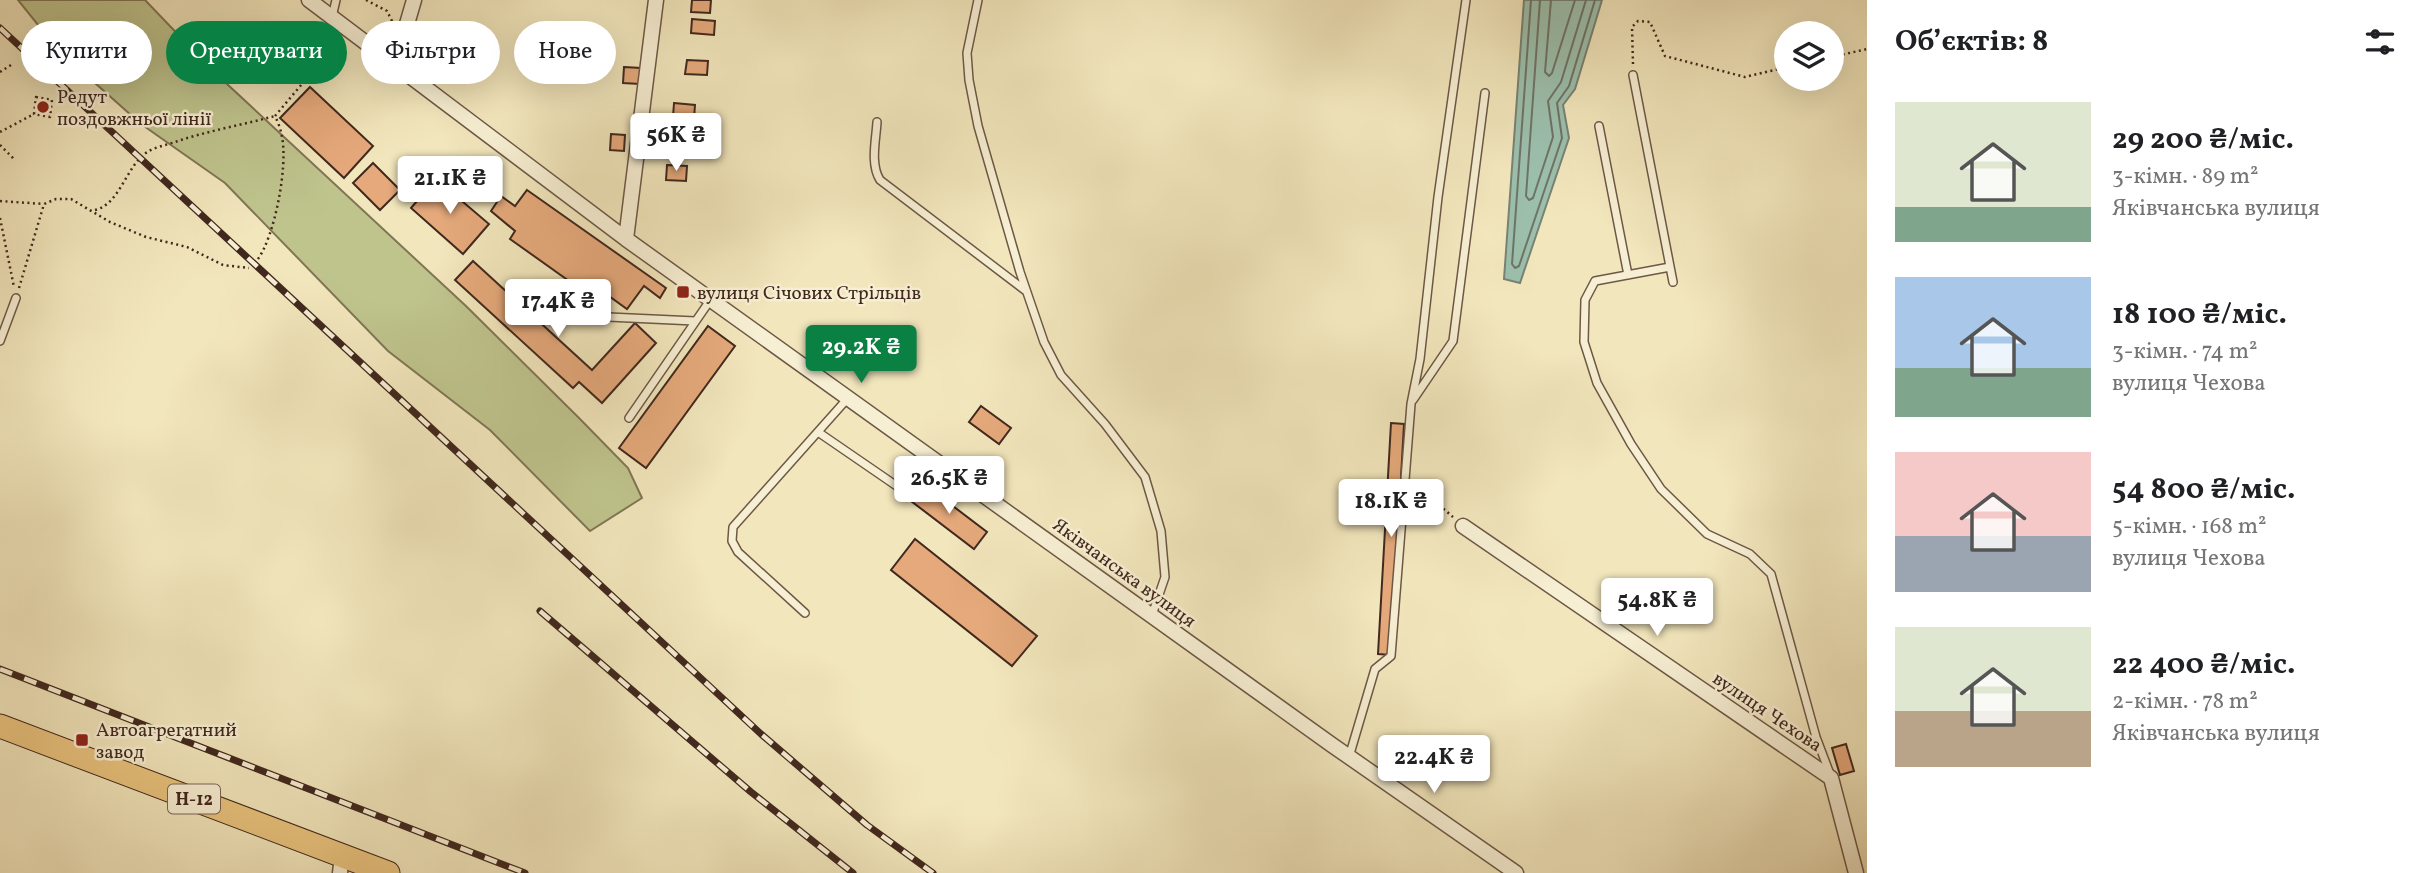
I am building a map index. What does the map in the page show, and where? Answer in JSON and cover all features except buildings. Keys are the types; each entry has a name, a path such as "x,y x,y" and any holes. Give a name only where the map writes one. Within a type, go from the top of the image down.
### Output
{"main road":[{"name":"Н-12","path":"0,726 341,864 388,873"}],"street":[{"name":"Яківчанська вулиця","path":"309,0 361,39"},
{"path":"408,21 414,0"},
{"path":"626,239 656,0"},
{"name":"Яківчанська вулиця","path":"419,84 626,239 1349,757 1516,873"},
{"name":"вулиця Чехова","path":"1463,526 1831,778 1856,873"}],"lane":[{"path":"332,18 337,0"},
{"path":"978,0 967,53 968,80 978,126 1044,342 1061,375 1105,424 1145,477 1161,531 1165,577 1152,615"},
{"path":"1349,757 1375,669 1391,656 1411,404 1420,359 1438,197 1466,0"},
{"path":"1633,75 1673,282"},
{"path":"1411,404 1453,341 1485,93"},
{"path":"877,122 875,173 880,180 1027,291"},
{"path":"1599,126 1628,275"},
{"path":"1670,267 1595,281 1585,300 1584,342 1597,383 1631,444 1661,489 1707,534 1750,554 1771,574 1816,737 1831,778"},
{"path":"556,294 587,316 695,321"},
{"path":"0,341 16,298"},
{"path":"629,418 711,299"},
{"path":"805,613 738,552 732,541 733,527 849,397"},
{"path":"818,432 904,491"}],"path":[{"path":"366,0 387,10 392,21"},
{"path":"1633,75 1632,27 1638,22 1650,22 1665,56 1745,77 1774,70"},
{"path":"93,210 99,210 109,200 132,165 149,151 187,138 275,116 348,29"},
{"path":"1844,54 1867,49"},
{"path":"0,72 11,65"},
{"path":"0,132 34,114 50,117 52,100 36,97 34,114"},
{"path":"258,259 266,247 284,172 282,136 275,116"},
{"path":"0,145 14,159"},
{"path":"0,201 44,204 64,197 93,210 110,222 146,237 187,247 223,265 249,268"},
{"path":"16,298 44,204"},
{"path":"0,218 16,298"},
{"path":"1404,496 1432,499 1463,526"}],"green space":[{"path":"18,0 145,0 166,22 166,84 227,84 467,307 579,418 628,468 642,498 590,531 490,430 388,351 225,183 141,124 96,84 152,84 152,21 35,21"}],"water":[{"path":"1524,0 1602,0 1575,89 1563,105 1569,138 1520,283 1504,279"}],"railway":[{"path":"0,28 761,734 867,825 933,873"},
{"path":"540,611 751,792 853,873"},
{"path":"0,669 525,873"}],"place":[{"name":"Редут поздовжньої лінії","path":"43,107"},
{"name":"вулиця Січових Стрільців","path":"683,292"},
{"name":"Автоагрегатний завод","path":"82,740"}]}
